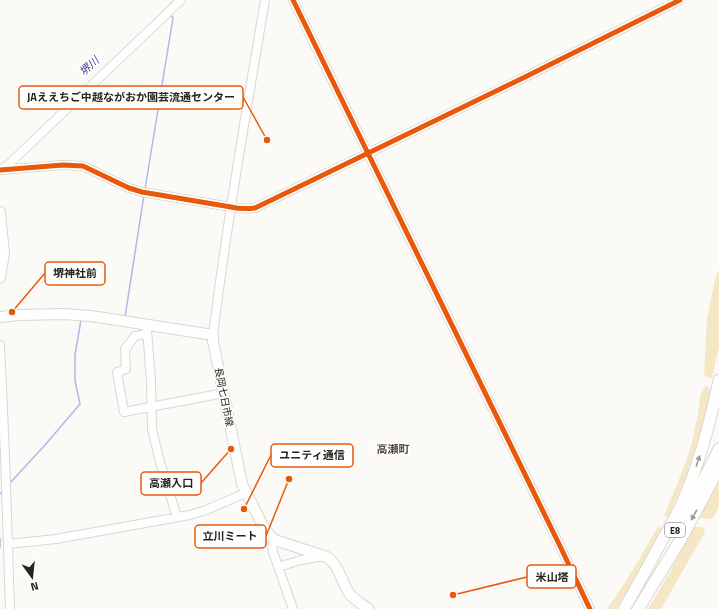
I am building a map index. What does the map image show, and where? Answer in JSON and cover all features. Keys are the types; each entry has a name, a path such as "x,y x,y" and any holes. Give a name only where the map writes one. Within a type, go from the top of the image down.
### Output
{"highway":[{"name":"E8","path":"624,609 648,568 678,511 690,484 709,425 719,380"},
{"name":"E8","path":"628,609 652,572 697,493 719,449"},
{"name":"E8","path":"638,609 681,539 719,468"}],"main road":[{"path":"0,212 4,253 0,278"},
{"path":"0,316 62,314 91,316 147,329 213,335"},
{"name":"長岡七日市線","path":"213,335 242,484 263,526 271,537 276,540 330,559 336,566 348,591 363,608"}],"street":[{"path":"0,170 8,165 181,0"},
{"path":"213,335 231,207 265,0"},
{"path":"294,0 590,609"},
{"path":"0,170 63,165 83,166 129,188 142,192 236,208 255,208 680,0"},
{"path":"177,517 152,429 151,407 151,381 147,329 135,336 125,349 126,369 117,372 124,412 151,407 224,393"},
{"path":"0,345 10,609"},
{"path":"8,544 56,539 190,515 246,493"},
{"path":"276,540 272,547 273,552 293,609"},
{"path":"278,567 301,560 324,556"}],"shaded area":[{"path":"719,270 719,347 712,378 704,375 707,318 715,280"},
{"path":"706,386 711,390 703,430 687,474 668,517 664,516 687,458 694,434 700,396"},
{"path":"719,478 719,506 713,518 698,518"},
{"path":"659,527 664,529 629,590 616,609 607,609 657,528"},
{"path":"694,527 703,527 705,532 661,609 648,609 663,584"}],"waterway":[{"path":"145,189 173,18 170,14"},
{"path":"125,317 144,195"},
{"path":"10,483 80,404 75,381 75,355 82,320"},
{"path":"88,321 98,322"},
{"path":"0,494 3,490"},
{"path":"0,538 0,547"}],"cycle path":[{"path":"293,0 590,609"},
{"path":"0,170 63,165 83,166 129,188 142,192 237,208 255,208 680,0"}],"place":[{"name":"JAええちご中越ながおか園芸流通センター","path":"267,140"},
{"name":"堺神社前","path":"12,312"},
{"name":"高瀬入口","path":"231,449"},
{"name":"立川ミート","path":"289,479"},
{"name":"ユニティ通信","path":"244,509"},
{"name":"米山塔","path":"453,595"}],"district":[{"name":"高瀬町","path":"393,449"}],"water label":[{"name":"堺川","path":"89,66"}]}
